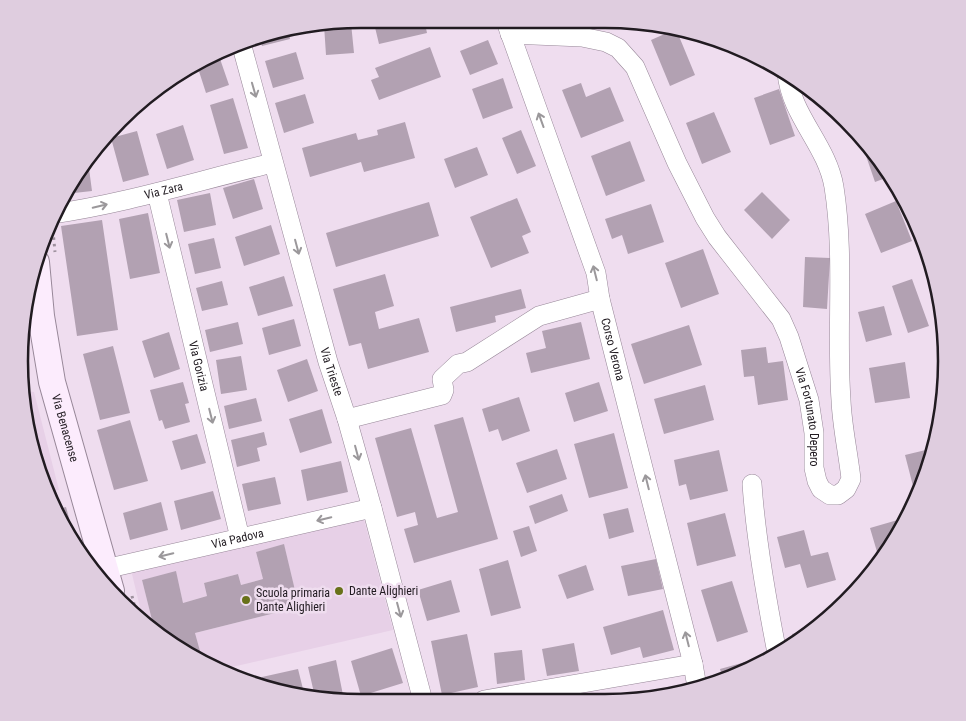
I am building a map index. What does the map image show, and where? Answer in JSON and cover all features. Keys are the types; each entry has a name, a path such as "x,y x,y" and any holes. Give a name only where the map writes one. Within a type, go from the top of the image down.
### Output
{"main road":[{"name":"Via Benacense","path":"38,279 52,382 107,576"}],"street":[{"name":"Corso Verona","path":"508,28 596,273 600,299 694,664 696,681"},
{"name":"Via Fortunato Depero","path":"521,28 606,42 618,48 635,67 677,163 705,218 717,237 781,319 789,337 809,400 814,433 814,468 817,481 821,489 830,495 838,494 846,488 851,479 841,400 838,214 831,172 794,104 788,82"},
{"name":"Via Trieste","path":"243,49 328,362 347,419 372,508 421,694"},
{"name":"Via Zara","path":"62,213 88,209 157,193 273,162"},
{"name":"Via Gorizia","path":"157,193 240,538"},
{"path":"347,419 442,395 444,390 442,379 458,364 467,362 539,316 600,299"},
{"path":"752,484 759,550 776,646"},
{"name":"Via Padova","path":"110,579 240,538 372,508"},
{"path":"519,694 694,664"}],"shaded area":[{"path":"29,391 34,392 59,490 54,491 45,468 34,425"},
{"name":"Dante Alighieri","path":"363,516 393,630 231,667 198,651 200,651 195,633 299,607 284,545 256,552 263,579 241,585 238,574 204,583 207,596 183,603 176,572 142,580 152,620 141,611 131,570"}],"building":[{"path":"352,28 354,53 326,55 324,29"},
{"path":"375,28 426,28 427,33 379,44"},
{"path":"666,33 679,36 695,75 670,86 651,40"},
{"path":"289,36 290,39 262,46 261,43"},
{"path":"488,40 498,64 470,75 460,51"},
{"path":"430,47 441,77 379,100 371,80 379,77 375,68"},
{"path":"296,52 304,79 273,88 265,61"},
{"path":"220,59 229,85 206,93 198,70"},
{"path":"503,78 513,108 483,119 472,89"},
{"path":"581,83 586,97 610,87 624,121 581,138 562,90"},
{"path":"779,89 795,136 770,145 754,98"},
{"path":"305,94 314,123 284,133 275,103"},
{"path":"233,98 248,148 224,154 210,105"},
{"path":"714,112 731,152 702,164 686,123"},
{"path":"405,122 415,158 364,172 361,162 310,177 302,148 356,133 358,140 378,135 377,130"},
{"path":"183,125 194,160 167,169 156,134"},
{"path":"521,130 536,166 517,174 502,138"},
{"path":"137,131 149,175 123,182 111,139"},
{"path":"630,141 645,181 606,196 591,156"},
{"path":"477,147 488,175 455,188 444,159"},
{"path":"864,151 884,179 875,182"},
{"path":"89,168 92,191 73,193"},
{"path":"254,179 263,209 233,219 223,188"},
{"path":"762,192 790,220 772,239 744,210"},
{"path":"210,193 216,225 184,232 177,200"},
{"path":"517,198 531,232 522,236 529,253 491,268 470,217"},
{"path":"896,201 912,241 881,253 865,214"},
{"path":"429,202 439,236 336,267 326,233"},
{"path":"651,204 664,242 628,254 622,235 612,239 605,219"},
{"path":"148,213 160,273 130,279 119,219"},
{"path":"102,220 118,330 77,336 61,226"},
{"path":"271,225 280,254 244,266 235,237"},
{"path":"214,238 221,268 195,274 188,244"},
{"path":"703,249 719,294 681,308 665,263"},
{"path":"805,257 830,258 827,309 803,307"},
{"path":"385,274 394,306 375,312 379,329 419,318 429,352 368,369 361,343 349,346 333,289"},
{"path":"284,276 293,306 258,316 249,287"},
{"path":"912,279 929,326 908,333 892,286"},
{"path":"222,281 228,305 202,311 196,288"},
{"path":"521,289 526,308 495,316 496,322 456,332 450,307"},
{"path":"884,306 892,335 866,342 858,312"},
{"path":"294,319 301,346 269,355 262,328"},
{"path":"238,322 243,344 210,352 205,330"},
{"path":"581,322 590,359 531,373 526,353 546,348 542,331"},
{"path":"689,325 702,365 644,384 631,344"},
{"path":"169,332 180,369 154,378 142,341"},
{"path":"113,346 130,413 100,420 83,354"},
{"path":"766,347 768,363 783,361 788,400 758,405 754,376 744,377 741,350"},
{"path":"241,356 247,390 221,394 216,360"},
{"path":"307,359 318,391 288,402 277,370"},
{"path":"905,362 910,398 875,403 869,368"},
{"path":"183,382 189,403 185,404 190,422 165,429 162,420 159,421 150,390"},
{"path":"599,382 608,411 574,422 565,393"},
{"path":"705,385 714,420 664,434 654,399"},
{"path":"519,397 530,431 502,441 498,429 489,432 482,409"},
{"path":"256,398 262,421 229,429 224,406"},
{"path":"322,409 332,443 300,453 289,419"},
{"path":"463,417 498,539 414,563 404,529 418,525 415,512 397,517 375,438 411,428 437,518 458,512 434,425"},
{"path":"130,420 148,481 114,490 97,430"},
{"path":"264,432 267,445 257,448 260,461 237,467 231,440"},
{"path":"614,433 628,488 589,498 574,444"},
{"path":"197,434 206,463 181,470 172,441"},
{"path":"557,449 567,479 527,493 516,463"},
{"path":"719,450 728,491 690,500 686,484 679,486 674,460"},
{"path":"926,450 913,486 905,455"},
{"path":"341,461 348,492 307,501 301,470"},
{"path":"275,477 281,504 248,511 242,484"},
{"path":"213,491 221,519 181,530 174,501"},
{"path":"562,494 568,511 535,524 529,506"},
{"path":"161,502 168,530 130,540 123,513"},
{"path":"66,507 71,525 62,508"},
{"path":"628,508 634,532 609,539 603,514"},
{"path":"725,513 736,556 697,566 687,523"},
{"path":"898,520 877,553 870,528"},
{"path":"529,526 537,551 521,557 513,531"},
{"path":"804,530 811,556 828,552 836,580 807,588 800,564 785,568 777,537"},
{"name":"Scuola primaria Dante Alighieri","path":"284,544 299,607 195,633 200,651 198,651 152,620 142,580 176,571 183,603 207,596 204,583 238,574 241,585 263,579 256,552"},
{"path":"656,559 663,589 628,596 621,566"},
{"path":"508,560 521,608 491,616 479,569"},
{"path":"586,565 594,590 567,599 558,575"},
{"path":"451,580 460,612 427,621 418,590"},
{"path":"732,581 748,632 717,642 701,590"},
{"path":"663,610 674,650 643,658 640,647 611,655 603,627"},
{"path":"467,634 478,687 442,694 431,641"},
{"path":"574,643 579,671 547,676 542,649"},
{"path":"392,648 403,683 367,694 360,694 351,661"},
{"path":"522,650 525,680 497,684 494,653"},
{"path":"336,660 343,693 313,690 308,667"},
{"path":"748,661 721,673 720,669"},
{"path":"298,669 303,688 274,682 262,677"}],"place":[{"name":"Dante Alighieri","path":"339,591"},
{"name":"Scuola primaria Dante Alighieri","path":"246,600"}]}
